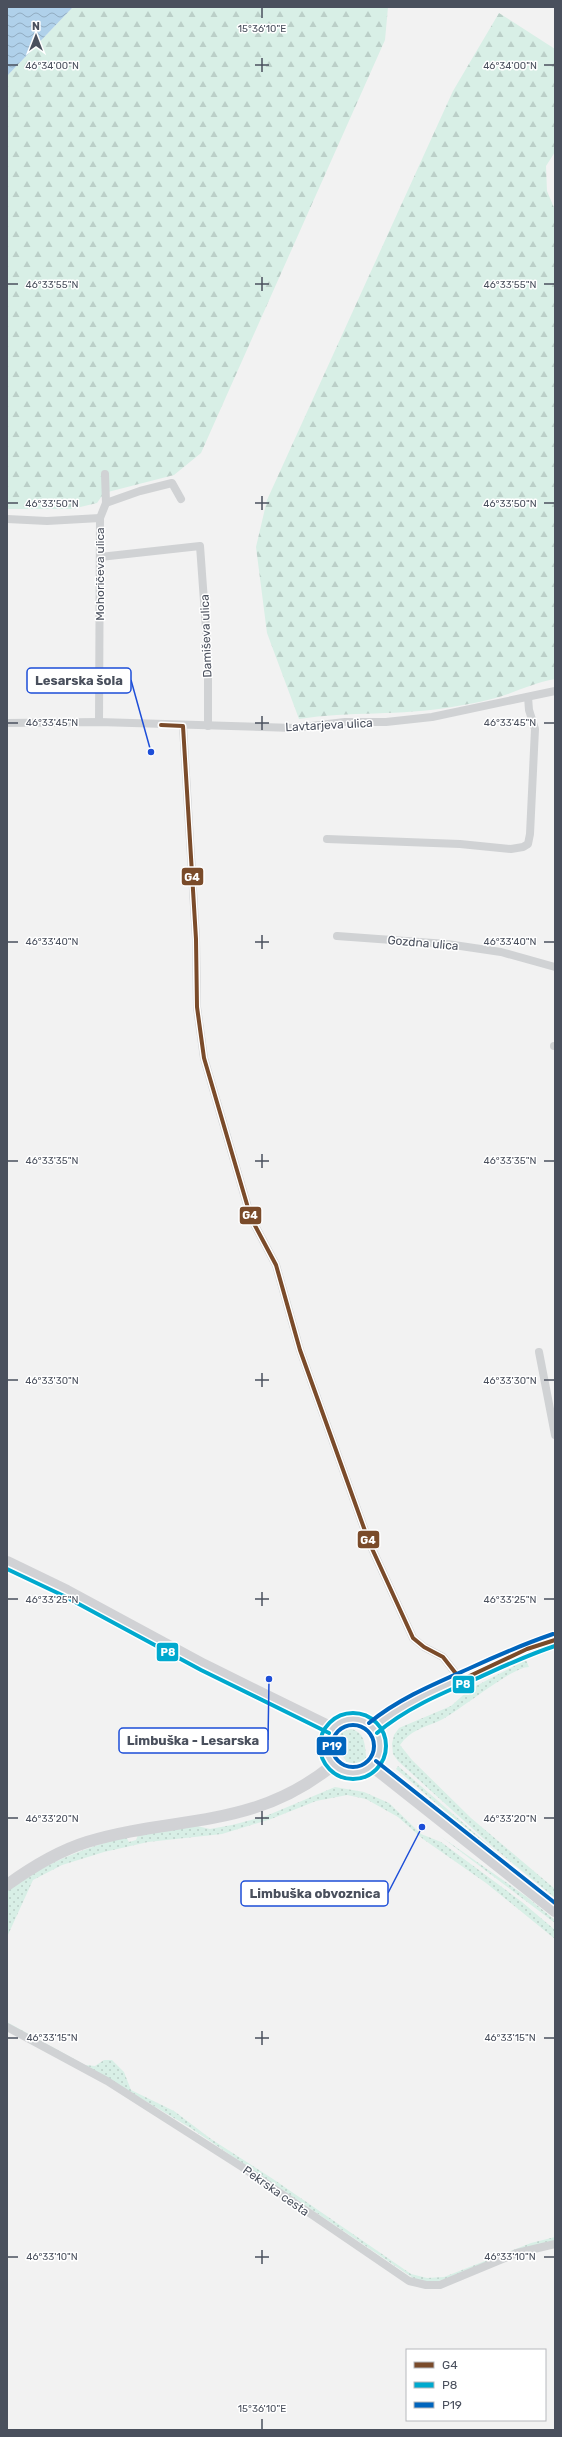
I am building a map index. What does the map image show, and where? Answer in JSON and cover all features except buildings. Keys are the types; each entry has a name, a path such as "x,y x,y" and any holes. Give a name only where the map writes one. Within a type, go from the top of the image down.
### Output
{"main road":[{"path":"7,1562 67,1591 210,1668 332,1728"},
{"path":"373,1728 385,1718 430,1692 461,1680 527,1649 555,1640"},
{"path":"353,1718 368,1723 373,1728 378,1735 380,1747 377,1759 372,1766 359,1773 352,1774 338,1770 328,1758 325,1742 332,1728 338,1723 353,1718"},
{"path":"7,1885 53,1856 85,1842 133,1830 233,1814 276,1801 317,1778 333,1765"},
{"path":"372,1766 555,1911"}],"street":[{"path":"100,518 106,504 105,474"},
{"path":"106,504 140,491 172,483 181,499"},
{"name":"Mohoričeva ulica","path":"7,519 47,521 100,518 99,722"},
{"name":"Damiševa ulica","path":"100,557 200,546 208,656 208,726"},
{"name":"Lavtarjeva ulica","path":"7,723 99,722 183,726 294,728 345,722 386,722 432,717 555,691"},
{"path":"327,839 460,844 511,849 523,847 528,844 530,834 535,729 529,710 528,697"},
{"path":"183,726 196,940 197,1007 204,1058 251,1218 276,1265 300,1350 369,1542 413,1638 424,1647 443,1657 461,1680"},
{"name":"Gozdna ulica","path":"338,936 447,944 501,952 555,967"},
{"path":"539,1352 555,1435"},
{"name":"Pekrska cesta","path":"7,2027 107,2081 242,2166 409,2281 426,2285 440,2286 517,2253 555,2244"}],"green space":[{"path":"73,7 388,7 385,40 201,453 174,475 104,493 97,503 72,509 7,509 7,76"},
{"path":"499,13 555,49 555,152 546,166 547,191 555,210 555,679 537,683 495,698 433,710 337,715 299,719 267,633 256,547 267,500 453,91"},
{"path":"526,1660 529,1667 521,1669 498,1681 448,1716 408,1736 400,1745 412,1760 471,1818 555,1889 555,1898 494,1848 398,1761 393,1754 392,1744 394,1735 399,1728 451,1706 470,1689"},
{"path":"351,1729 356,1731 362,1737 367,1760 356,1764 347,1762 340,1753 335,1734"},
{"path":"398,1766 555,1903 555,1908 396,1769"},
{"path":"335,1787 364,1792 389,1803 421,1834 441,1842 522,1902 555,1930 555,1939 486,1883 423,1839 398,1817 366,1799 347,1795 316,1801 271,1819 222,1834 148,1842 104,1852 62,1865 33,1880 7,1937 7,1891 35,1872 64,1858 126,1837 129,1842 136,1840 138,1835 197,1826 210,1829 232,1825 266,1816"},
{"path":"440,1836 527,1897 555,1920 555,1923"},
{"path":"7,2022 85,2065 95,2066 104,2060 112,2060 124,2072 131,2090 174,2111 211,2139 273,2179 411,2274 427,2278 444,2277 531,2243 555,2237 555,2240 507,2253 447,2279 434,2282 416,2280 189,2127 142,2099 7,2024"}],"water":[{"path":"7,7 73,7 7,76"}],"transit line":[{"name":"G4","path":"161,725 183,726 196,939 197,1007 204,1058 251,1218 276,1265 300,1350 369,1542 413,1638 424,1647 443,1657 461,1680"},
{"name":"P8","path":"7,1569 64,1596 201,1670 329,1733"},
{"name":"P19","path":"369,1723 380,1714 404,1699 429,1686 553,1634"},
{"name":"G4","path":"461,1680 527,1649 555,1640"},
{"name":"P8","path":"377,1733 411,1709 534,1653 555,1646"},
{"name":"P8","path":"346,1713 360,1713 372,1718 381,1727 386,1739 386,1746 384,1759 377,1770 360,1779 346,1779 334,1774 325,1765 320,1753 320,1739 325,1727 334,1718 346,1713"},
{"name":"P19","path":"349,1725 357,1725 365,1728 371,1734 374,1746 371,1758 365,1764 357,1767 349,1767 341,1764 335,1758 332,1750 332,1742 335,1734 341,1728 349,1725"},
{"name":"P19","path":"376,1761 555,1903"}],"place":[{"name":"Lesarska šola","path":"151,752"},
{"name":"Limbuška - Lesarska","path":"269,1679"},
{"name":"Limbuška obvoznica","path":"422,1827"}]}
